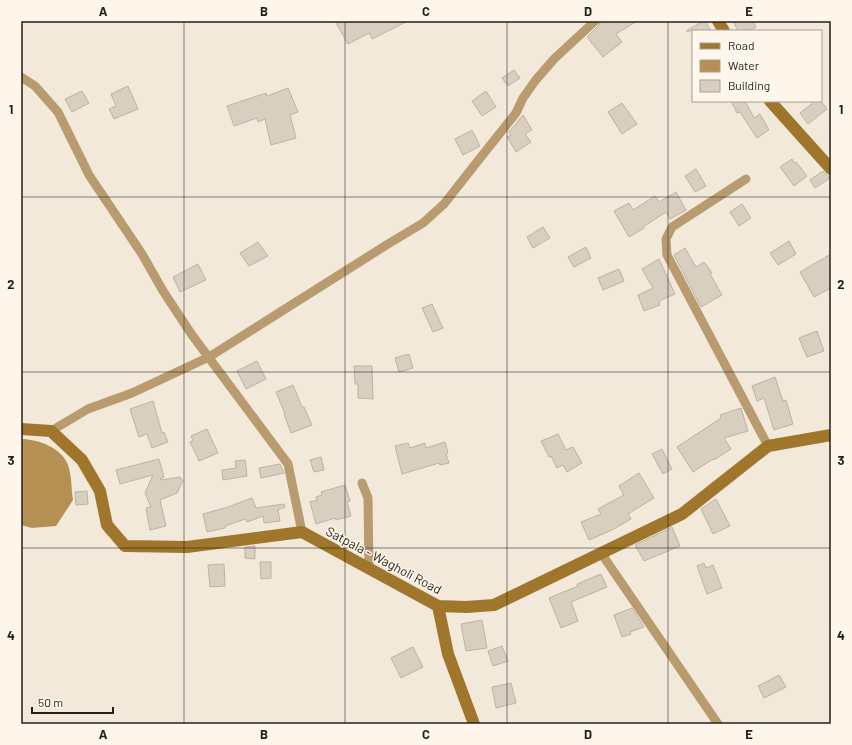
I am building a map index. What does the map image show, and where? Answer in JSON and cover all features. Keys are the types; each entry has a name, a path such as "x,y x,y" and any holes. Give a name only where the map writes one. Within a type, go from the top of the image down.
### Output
{"main road":[{"path":"718,21 723,30"},
{"path":"771,102 831,169"},
{"path":"21,430 51,431 82,460 100,491 107,525 125,546 187,547 302,532"},
{"name":"Satpala - Wagholi Road","path":"302,532 438,606 466,607 494,605 682,514 768,446 831,436"},
{"path":"438,606 448,654 474,724"}],"street":[{"path":"51,431 88,409 132,393 209,357 388,244 424,224 444,204 516,113 523,98 535,81 554,59 594,21"},
{"path":"21,77 35,86 58,112 89,175 142,254 172,303 209,357 288,464 302,532"},
{"path":"746,179 672,227 666,239 667,254 768,446"},
{"path":"362,483 368,498 369,569"},
{"path":"601,552 718,724"}],"water":[{"path":"21,439 28,439 42,443 55,449 61,454 68,465 73,500 56,526 32,528 21,525"}],"building":[{"path":"335,21 408,21 372,39 369,33 348,44"},
{"path":"601,21 637,21 616,34 622,42 603,57 587,37"},
{"path":"703,21 705,21 710,30 692,30 686,31"},
{"path":"733,21 753,21 756,27 750,30 738,30"},
{"path":"514,70 520,78 508,86 502,78"},
{"path":"128,86 138,109 114,119 109,109 116,106 111,94"},
{"path":"288,88 298,112 290,115 296,138 271,145 265,119 258,122 257,118 234,126 227,106 266,93 267,96"},
{"path":"82,91 89,103 72,112 65,99"},
{"path":"486,91 496,107 482,116 472,101"},
{"path":"732,102 746,102 754,118 760,114 769,130 757,138 740,112 737,113"},
{"path":"814,102 822,102 827,109 808,124 800,113"},
{"path":"622,103 637,124 622,134 608,112"},
{"path":"523,115 532,130 525,134 531,142 516,152 507,137 511,135 509,132"},
{"path":"472,130 480,146 463,155 455,139"},
{"path":"792,159 807,176 794,186 780,167"},
{"path":"696,169 706,186 695,192 685,176"},
{"path":"823,171 830,178 815,188 810,180"},
{"path":"676,192 686,210 670,219 666,212 629,237 614,211 629,203 633,210 655,196 659,202"},
{"path":"742,204 751,218 739,226 730,212"},
{"path":"543,227 550,238 533,248 527,237"},
{"path":"789,241 796,254 778,265 770,253"},
{"path":"258,242 268,256 249,266 240,253"},
{"path":"586,247 591,258 574,267 568,257"},
{"path":"685,248 696,267 704,262 712,273 710,274 722,295 701,307 674,255"},
{"path":"831,254 831,288 814,297 800,272"},
{"path":"659,259 675,294 659,301 660,305 644,311 638,295 653,288 642,269"},
{"path":"198,264 206,280 180,292 173,277"},
{"path":"619,269 624,281 603,290 598,278"},
{"path":"432,304 443,328 433,332 422,308"},
{"path":"817,331 824,351 807,357 799,338"},
{"path":"409,354 413,368 399,372 395,358"},
{"path":"257,361 266,379 246,389 237,371"},
{"path":"354,366 372,366 373,399 358,398 358,384 355,384"},
{"path":"775,377 783,401 786,400 793,424 774,430 764,398 757,401 752,386"},
{"path":"293,385 302,407 304,407 312,425 291,433 276,392"},
{"path":"153,401 162,433 164,432 168,442 152,448 147,434 139,437 130,409"},
{"path":"741,408 748,431 724,438 731,449 693,472 677,447 721,418 720,415"},
{"path":"207,429 218,453 199,461 190,442 193,440 191,436"},
{"path":"558,434 566,450 573,447 582,463 567,472 563,465 557,468 551,456 549,457 541,441"},
{"path":"445,442 448,453 446,454 449,463 440,465 439,463 402,474 395,446 408,443 410,448 425,443 426,448"},
{"path":"662,449 672,469 663,474 652,454"},
{"path":"321,457 324,470 314,472 310,460"},
{"path":"159,459 164,477 160,479 161,480 180,477 183,481 177,493 160,500 166,526 150,530 146,508 151,507 145,493 153,475 120,484 116,470"},
{"path":"245,460 247,476 223,480 222,470 236,468 235,461"},
{"path":"280,464 284,473 261,478 259,468"},
{"path":"639,473 654,498 628,514 631,519 612,530 589,540 581,522 601,514 598,509 624,495 619,486"},
{"path":"345,485 350,501 347,502 351,516 336,520 335,518 316,524 310,502 317,500 316,497 322,495 321,492"},
{"path":"87,491 88,504 76,505 75,492"},
{"path":"252,498 256,508 284,504 285,507 278,510 280,521 264,523 263,516 247,522 245,519 225,526 225,528 207,532 203,514"},
{"path":"716,499 730,526 713,534 701,509"},
{"path":"672,527 680,546 644,561 635,545"},
{"path":"255,546 255,559 245,558 245,547"},
{"path":"260,562 271,562 271,578 261,579"},
{"path":"704,563 706,568 713,565 722,588 707,594 697,566"},
{"path":"224,564 225,586 210,587 208,565"},
{"path":"601,574 607,587 571,602 578,621 561,628 549,598 578,586 577,584"},
{"path":"632,608 644,627 630,632 631,634 622,637 614,615"},
{"path":"482,620 487,648 466,651 461,624"},
{"path":"502,646 508,661 493,666 488,651"},
{"path":"413,647 423,667 401,678 391,658"},
{"path":"779,675 786,687 764,698 758,686"},
{"path":"511,683 516,703 496,708 492,687"}]}
